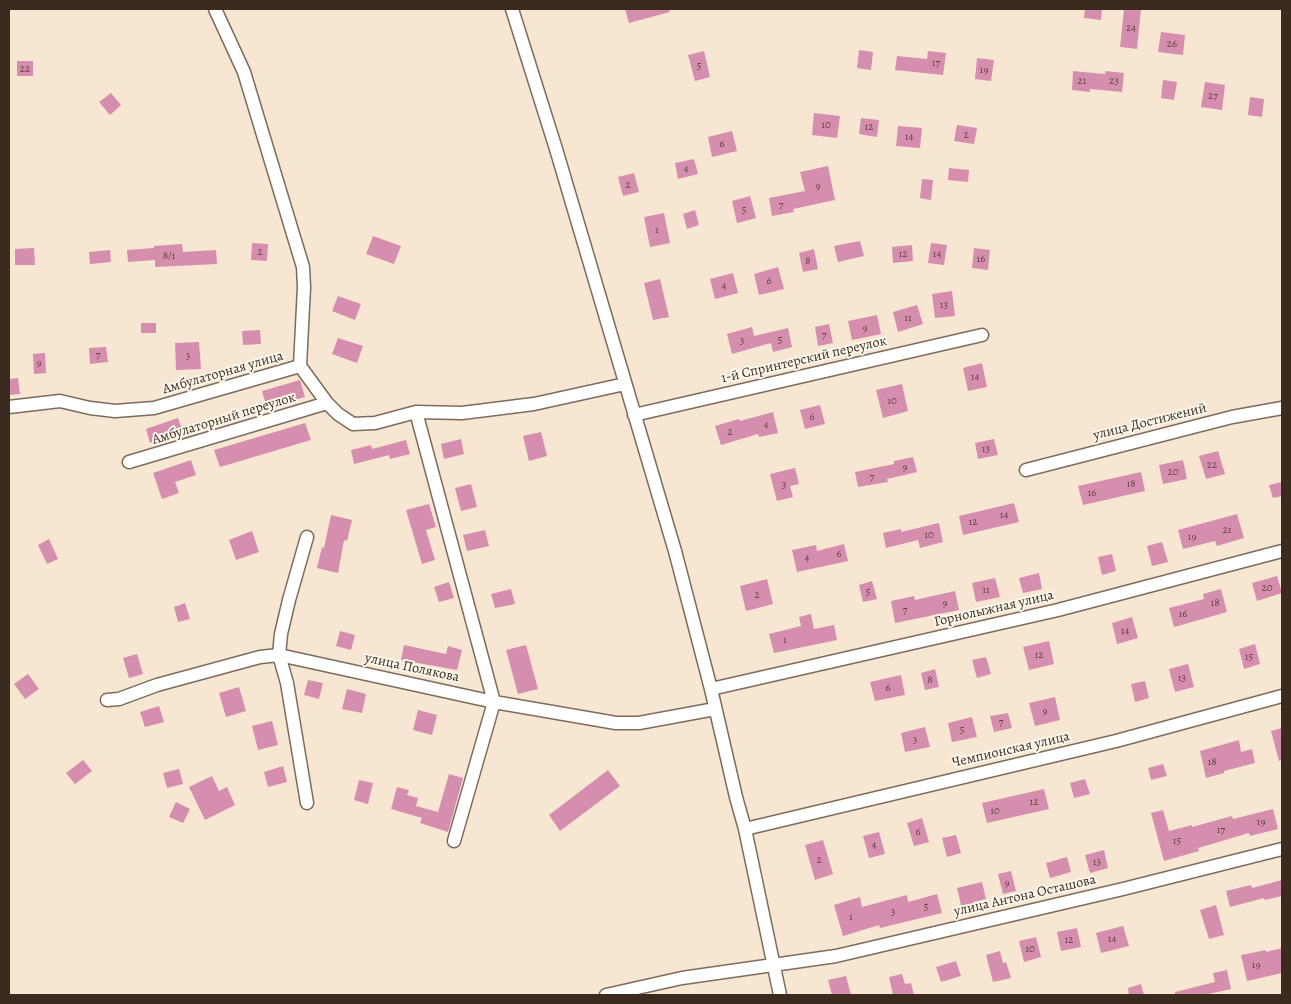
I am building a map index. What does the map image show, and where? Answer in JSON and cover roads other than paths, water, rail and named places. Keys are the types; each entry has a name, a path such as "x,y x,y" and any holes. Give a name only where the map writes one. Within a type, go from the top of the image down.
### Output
{"street":[{"path":"215,9 244,72 303,267 304,287 300,366"},
{"path":"512,9 562,168 675,551 745,829 780,995"},
{"name":"1-й Спринтерский переулок","path":"634,415 982,335"},
{"name":"Амбулаторная улица","path":"9,407 60,401 90,408 115,411 154,408 300,366 327,404 353,424 376,423 416,412 462,413 526,405 625,384"},
{"name":"Амбулаторный переулок","path":"129,462 327,404"},
{"name":"улица Достижений","path":"1026,470 1232,417 1282,408"},
{"path":"416,412 494,702 454,841"},
{"path":"307,537 288,600 279,655 287,683 308,802"},
{"name":"Горнолыжная улица","path":"711,689 1058,610 1282,551"},
{"name":"улица Полякова","path":"107,700 119,699 157,685 260,657 279,655 494,702 616,723 638,723 715,710"},
{"name":"Чемпионская улица","path":"745,829 1116,741 1282,696"},
{"name":"улица Антона Осташова","path":"606,995 682,978 836,956 1123,889 1282,849"}]}
